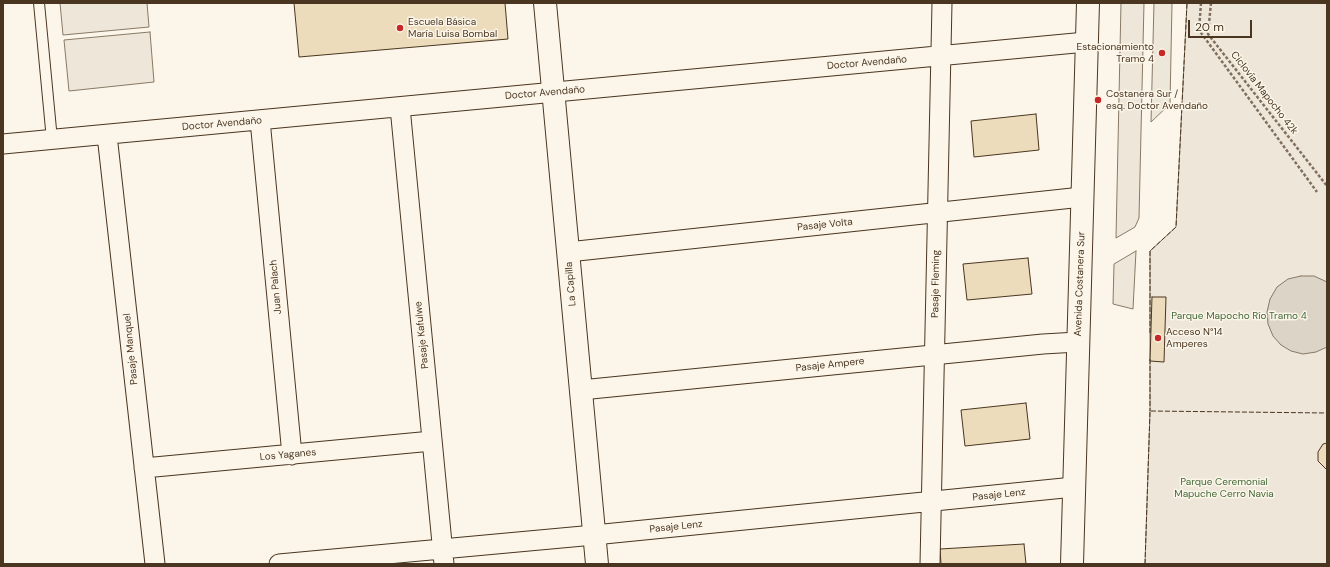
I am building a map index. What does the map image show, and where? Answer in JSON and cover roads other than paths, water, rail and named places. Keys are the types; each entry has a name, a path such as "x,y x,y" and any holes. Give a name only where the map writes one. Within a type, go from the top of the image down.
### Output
{"street":[{"name":"La Capilla","path":"545,3 597,564"},
{"name":"Pasaje Fleming","path":"930,564 942,3"},
{"name":"Avenida Costanera Sur","path":"1072,564 1088,3"},
{"name":"Doctor Avendaño","path":"3,144 1086,42"},
{"name":"Pasaje Kafulwe","path":"400,107 443,556"},
{"name":"Juan Palach","path":"260,120 292,455"},
{"name":"Pasaje Manquel","path":"108,135 155,564"},
{"name":"Pasaje Volta","path":"568,252 1082,197"},
{"name":"Pasaje Ampere","path":"581,390 1043,344 1078,342"},
{"name":"Los Yaganes","path":"144,468 432,441"},
{"name":"Pasaje Lenz","path":"279,564 443,556 594,535 1074,487"}],"lane":[{"path":"39,3 52,140"}],"place":[{"name":"Escuela Básica María Luisa Bombal","path":"400,28"},
{"name":"Estacionamiento Tramo 4","path":"1162,53"},
{"name":"Costanera Sur / esq. Doctor Avendaño","path":"1098,100"},
{"name":"Acceso N°14 Amperes","path":"1158,338"}],"park label":[{"name":"Parque Mapocho Río Tramo 4","path":"1239,316"},
{"name":"Parque Ceremonial Mapuche Cerro Navia","path":"1224,488"}]}
